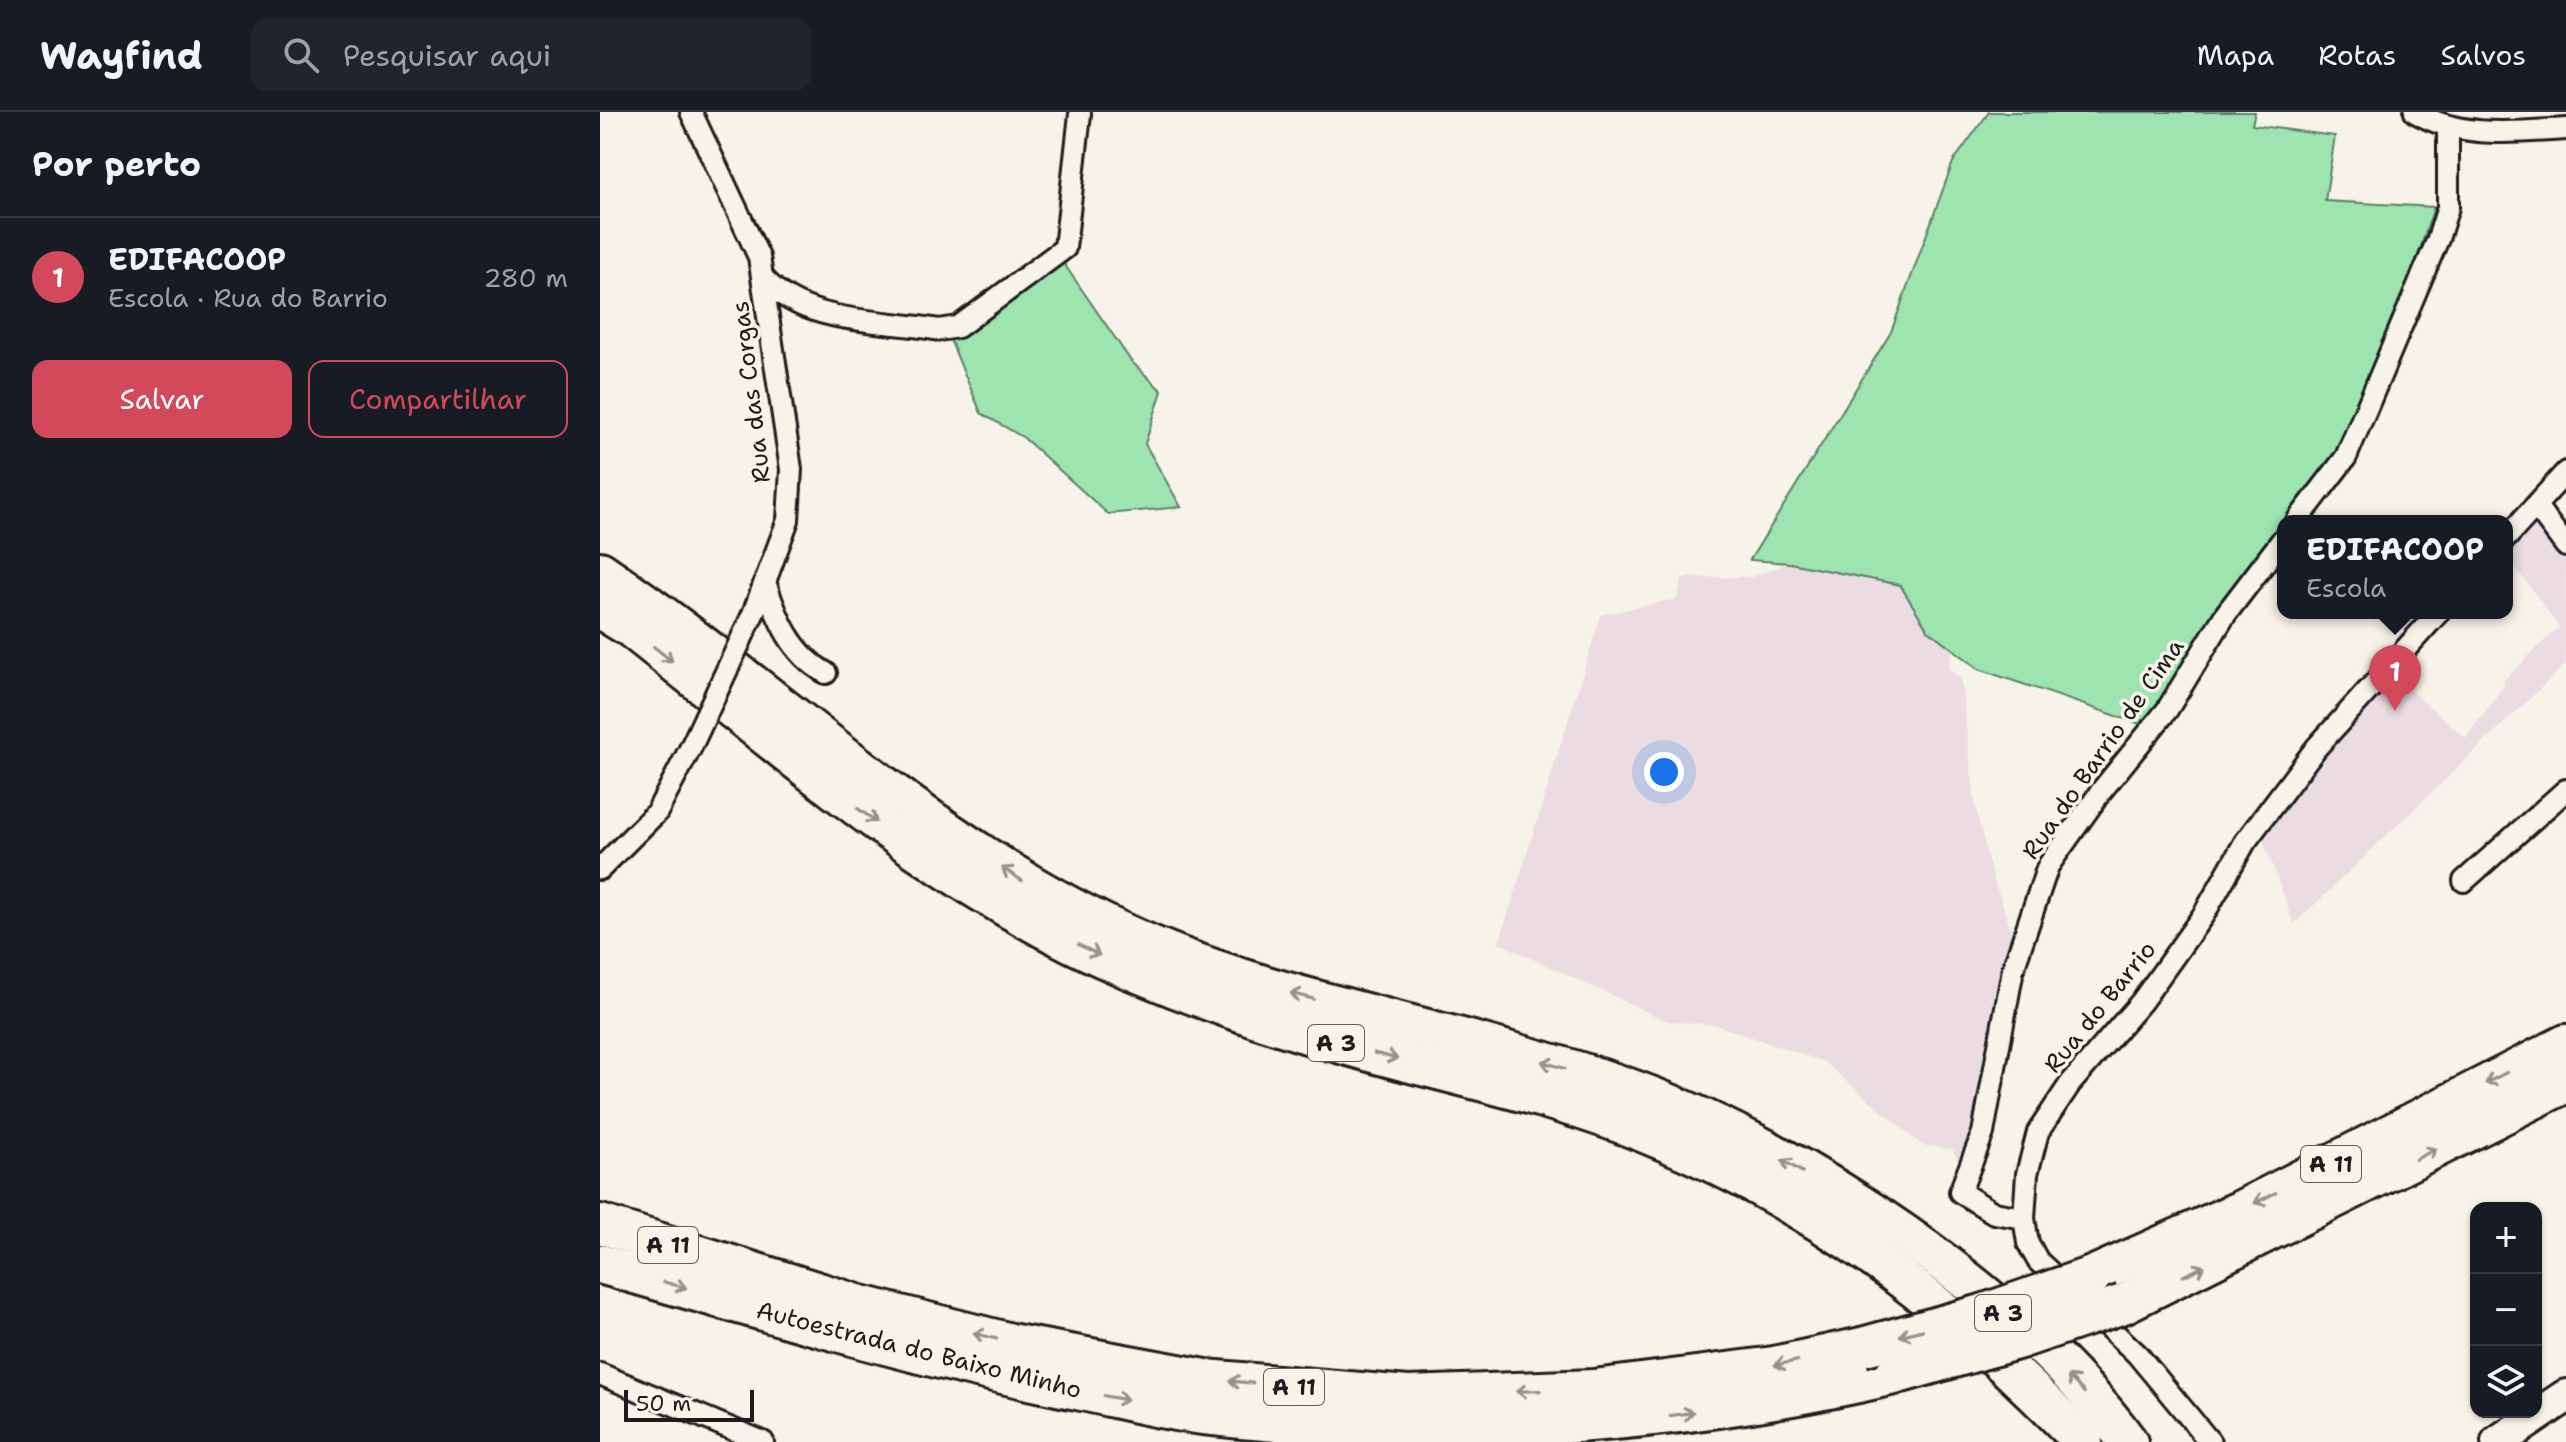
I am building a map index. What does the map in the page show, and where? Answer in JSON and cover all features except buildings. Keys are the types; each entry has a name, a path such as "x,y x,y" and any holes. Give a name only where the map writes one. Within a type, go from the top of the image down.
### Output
{"highway":[{"name":"A 3","path":"600,571 658,610 889,792 1042,893 1140,941 1248,981 1508,1051 1639,1091 1752,1143 1860,1204 1968,1280 2050,1357 2128,1442"},
{"name":"A 3","path":"600,609 655,647 861,811 1016,914 1122,967 1238,1013 1367,1052 1497,1083 1619,1123 1730,1171 1836,1230 1927,1294 2015,1371 2083,1442"},
{"name":"Autoestrada do Baixo Minho","path":"600,1224 886,1311 1015,1344 1205,1379 1408,1396 1594,1389 1774,1366 1862,1347 1982,1314 2092,1276 2241,1210 2566,1044"},
{"name":"Autoestrada do Baixo Minho","path":"600,1264 1004,1376 1202,1415 1410,1430 1601,1425 1785,1400 1894,1375 2020,1339 2123,1304 2566,1083"}],"main road":[{"path":"2498,1442 2566,1396"}],"street":[{"name":"Rua das Corgas","path":"600,869 657,812 753,614 788,520 791,469 759,257 691,112"},
{"path":"2415,112 2448,126 2493,133 2566,129"},
{"path":"764,279 790,300 816,311 939,330 958,327 1065,248 1080,114"},
{"path":"2302,515 2346,457 2438,239 2448,207 2448,126"},
{"path":"2513,531 2566,472"},
{"path":"2536,506 2566,546"},
{"name":"Rua do Barrio de Cima","path":"2024,1218 1994,1213 1960,1192 1983,1133 2013,969 2048,866 2102,790 2167,710 2225,615 2277,547"},
{"path":"765,582 790,640 805,660 826,673"},
{"name":"Rua do Barrio","path":"2210,1442 2137,1354 2038,1261 2028,1243 2024,1218 2027,1174 2038,1132 2070,1084 2142,1001 2204,914 2245,842 2316,748 2433,619"},
{"path":"2464,881 2566,790"},
{"path":"600,1374 763,1442"}],"shaded area":[{"path":"2541,515 2566,550 2566,664 2294,924 2259,829 2390,673 2466,738 2505,684 2503,681 2559,627 2513,564 2513,541"},
{"path":"1790,563 1901,585 1928,630 1954,647 1948,667 1961,680 1975,804 1990,869 2014,938 1992,1010 1965,1161 1958,1160 1952,1149 1922,1145 1824,1062 1717,1025 1667,1021 1499,943 1601,615 1677,599 1682,578 1752,577"}],"green space":[{"path":"1989,112 2255,112 2252,125 2335,136 2325,201 2434,207 2395,324 2341,444 2289,515 2277,515 2277,531 2212,620 2149,727 1979,669 1928,630 1900,585 1790,563 1750,560 1891,332 1953,162"},
{"path":"1060,258 1131,361 1162,391 1145,444 1181,507 1108,514 1024,438 981,413 949,337"}],"place":[{"name":"EDIFACOOP","path":"2395,711"}]}
